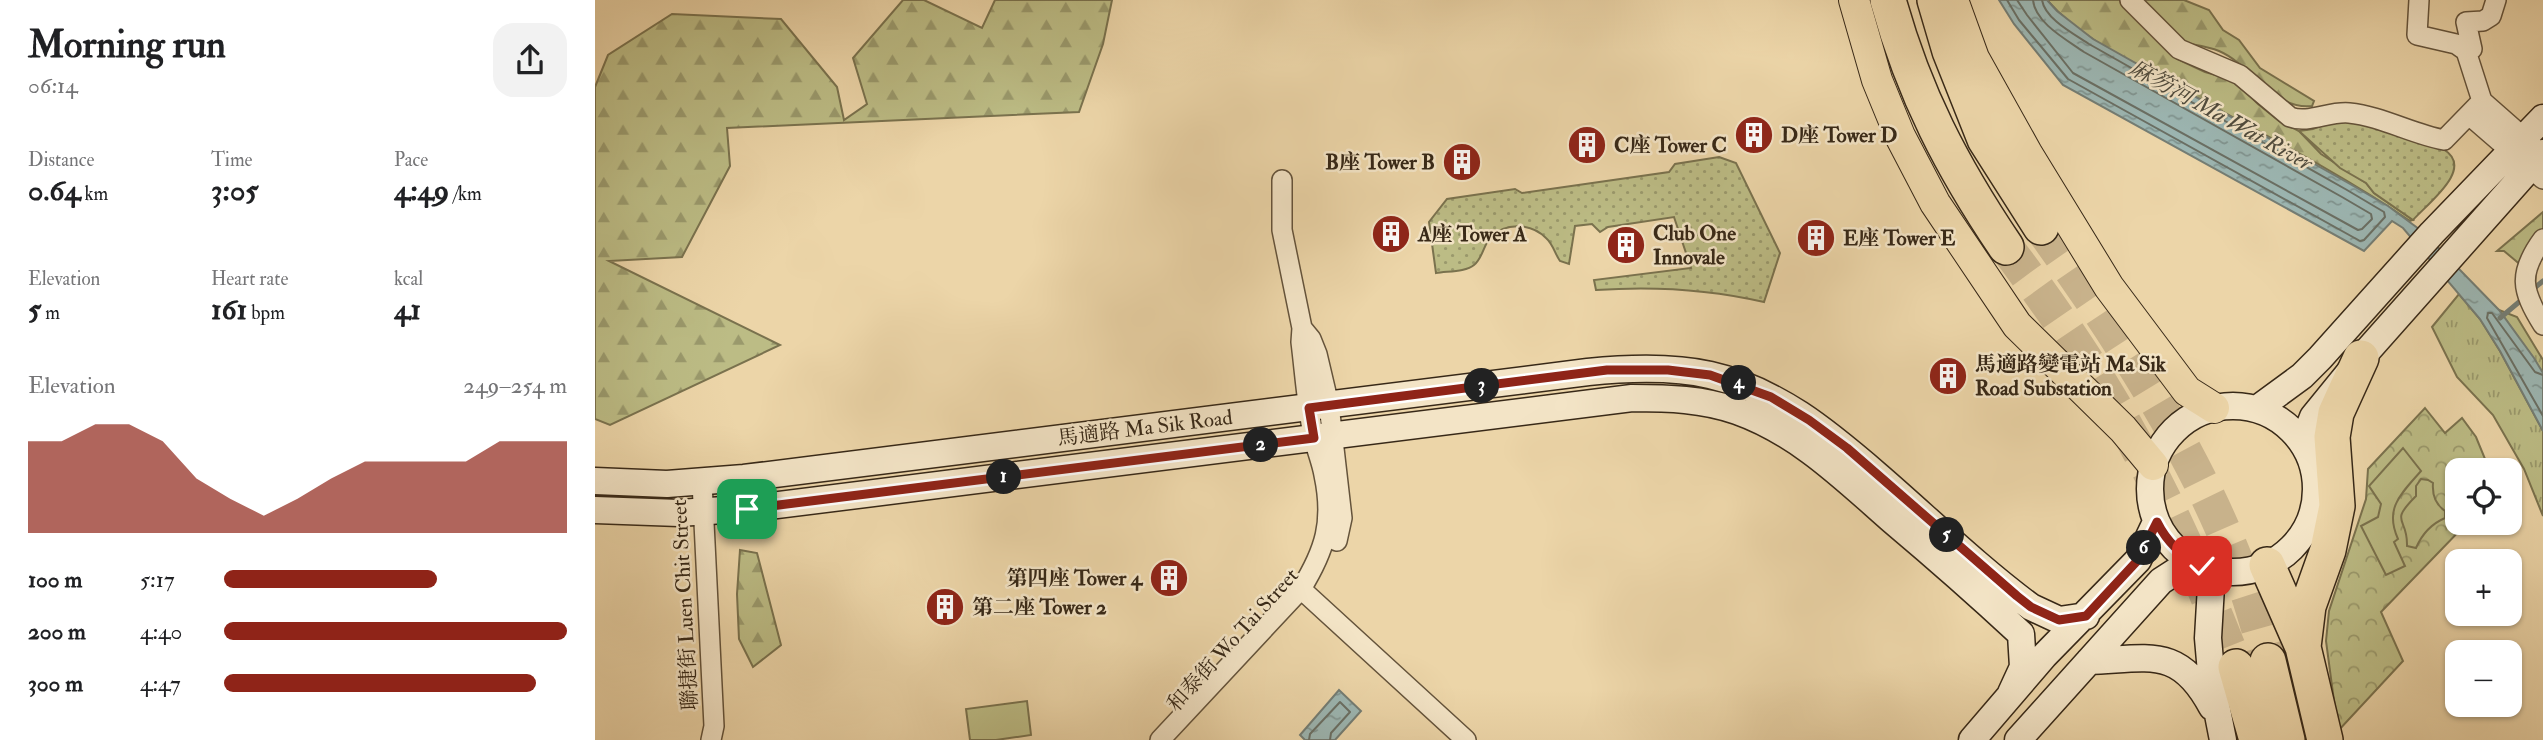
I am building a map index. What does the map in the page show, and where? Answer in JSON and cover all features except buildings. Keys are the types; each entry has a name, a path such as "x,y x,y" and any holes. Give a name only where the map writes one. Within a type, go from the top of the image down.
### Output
{"highway":[{"path":"1888,0 1906,60 1929,117 1971,195 2006,247"},
{"path":"1935,0 1950,51 1985,139 2041,227"},
{"path":"2303,647 2308,606 2328,550 2337,506 2332,437 2336,413 2361,358"},
{"path":"2266,565 2303,647 2325,740"},
{"path":"2257,740 2252,664 2287,740"}],"main road":[{"path":"1854,0 1877,80 1900,136 1935,203 2017,325 2123,429 2153,465"},
{"path":"1953,0 1974,58 2109,287 2187,391 2214,408"},
{"path":"2303,443 2313,417 2534,157 2543,118"},
{"path":"2257,409 2302,376 2432,233 2534,157"},
{"name":"馬適路 Ma Sik Road","path":"595,481 660,484 744,478 1598,371 1668,370 1710,375 1761,392 1809,420 1847,448 2031,607 2059,620 2086,616"},
{"name":"馬適路 Ma Sik Road","path":"595,510 703,511 754,508 1632,398 1691,400 1735,410 1776,428 1817,455 1979,595 2021,634 2023,667 2011,693"},
{"path":"2236,406 2257,409 2283,422 2303,443 2315,469 2317,498 2314,513 2301,538 2279,558 2266,565 2239,572 2202,565 2171,545 2157,522 2150,499 2153,465 2158,452 2176,428 2193,416 2214,408 2236,406"},
{"path":"1972,740 2044,656 2138,560 2157,522"},
{"path":"2018,740 2161,582 2202,565"},
{"path":"2202,565 2212,684 2221,731"},
{"path":"2089,661 2153,657 2186,670 2201,686 2221,731"}],"street":[{"path":"2130,0 2179,49 2240,75 2290,117 2298,120 2334,112 2354,113 2444,140 2476,108"},
{"path":"2419,0 2417,34 2456,44 2466,51 2476,108 2534,157"},
{"path":"2466,51 2472,49 2466,22 2491,16 2496,0"},
{"name":"和泰街 Wo Tai Street","path":"1173,740 1328,565 1342,518 1319,406 1301,342 1302,328 1282,230 1282,180"},
{"path":"2543,239 2530,258 2524,281 2527,297 2543,325"},
{"name":"聯捷街 Luen Chit Street","path":"702,482 715,735"},
{"path":"1304,592 1466,740"},
{"name":"和泰街 Wo Tai Street","path":"1160,740 1304,592"}],"green space":[{"path":"903,0 924,0 982,28 995,0 1112,0 1103,44 1079,112 727,128 730,166 682,257 609,261 780,345 610,425 595,419 595,87 608,55 672,14 781,19 837,87 844,120 867,104 853,58"},
{"path":"2047,0 2184,0 2209,10 2223,30 2239,40 2260,68 2314,101 2312,106 2298,106 2286,101 2231,58 2214,49 2180,42 2177,59 2205,72 2234,80 2279,121 2299,131 2321,154 2366,183 2374,193 2413,220 2410,221 2296,152 2109,50 2076,27"},
{"path":"2333,121 2354,121 2443,149 2452,157 2452,175 2438,195 2413,220 2374,193 2366,183 2340,168 2299,131"},
{"path":"1719,157 1736,163 1780,253 1764,302 1680,290 1596,290 1594,280 1691,268 1674,217 1608,227 1600,232 1592,224 1575,226 1569,264 1560,261 1550,243 1540,233 1526,227 1511,227 1491,237 1479,259 1471,267 1436,273 1429,222 1447,199 1515,189 1522,193 1669,172 1675,164"},
{"path":"2543,212 2543,258 2536,265 2535,288 2528,271 2504,251 2497,251"},
{"path":"2459,294 2480,319 2500,351 2543,431 2543,516 2522,466 2522,458 2518,458 2493,415 2457,377 2432,327"},
{"path":"2499,310 2517,317 2543,360 2543,373"},
{"path":"2425,408 2445,433 2462,418 2476,437 2485,458 2445,458 2445,535 2455,535 2381,612 2403,661 2338,731 2326,641 2329,611 2366,499 2368,469"},
{"path":"2403,448 2421,471 2401,494 2394,510 2394,528 2398,539 2394,542 2405,566 2386,575 2361,526 2378,517 2381,504 2369,486"},
{"path":"2421,479 2433,483 2435,499 2445,511 2445,518 2427,530 2416,548 2407,546 2401,516 2416,496 2416,486"},
{"path":"740,550 757,553 781,645 753,667 739,639 737,594"},
{"path":"1027,701 1031,735 996,740 970,740 966,709"}],"water":[{"name":"麻笏河 Ma Wat River","path":"1999,0 2047,0 2093,39 2388,206 2423,232 2499,310 2534,358 2543,373 2543,431 2480,319 2403,228 2392,221 2364,251 2063,85 2014,24"},
{"path":"1339,690 1361,711 1335,740 1305,740 1300,735"}],"waterway":[{"path":"2532,290 2543,281"},
{"path":"2500,318 2525,297"}],"tunnel":[{"path":"2041,227 2125,350 2176,435 2220,523 2243,580 2268,661"},
{"path":"2006,247 2083,356 2135,442 2185,544 2236,667"}],"place":[{"name":"D座 Tower D","path":"1754,135"},
{"name":"C座 Tower C","path":"1587,145"},
{"name":"B座 Tower B","path":"1462,162"},
{"name":"A座 Tower A","path":"1391,234"},
{"name":"E座 Tower E","path":"1816,238"},
{"name":"Club One Innovale","path":"1626,245"},
{"name":"馬適路變電站 Ma Sik Road Substation","path":"1948,376"},
{"name":"第四座 Tower 4","path":"1169,578"},
{"name":"第二座 Tower 2","path":"945,607"}],"route":[{"path":"747,509 1314,438 1309,408 1588,372 1668,370 1710,375 1731,381 1790,407 1847,448 2017,596 2031,607 2059,620 2086,616 2138,560 2157,522 2171,545 2202,566"}]}
